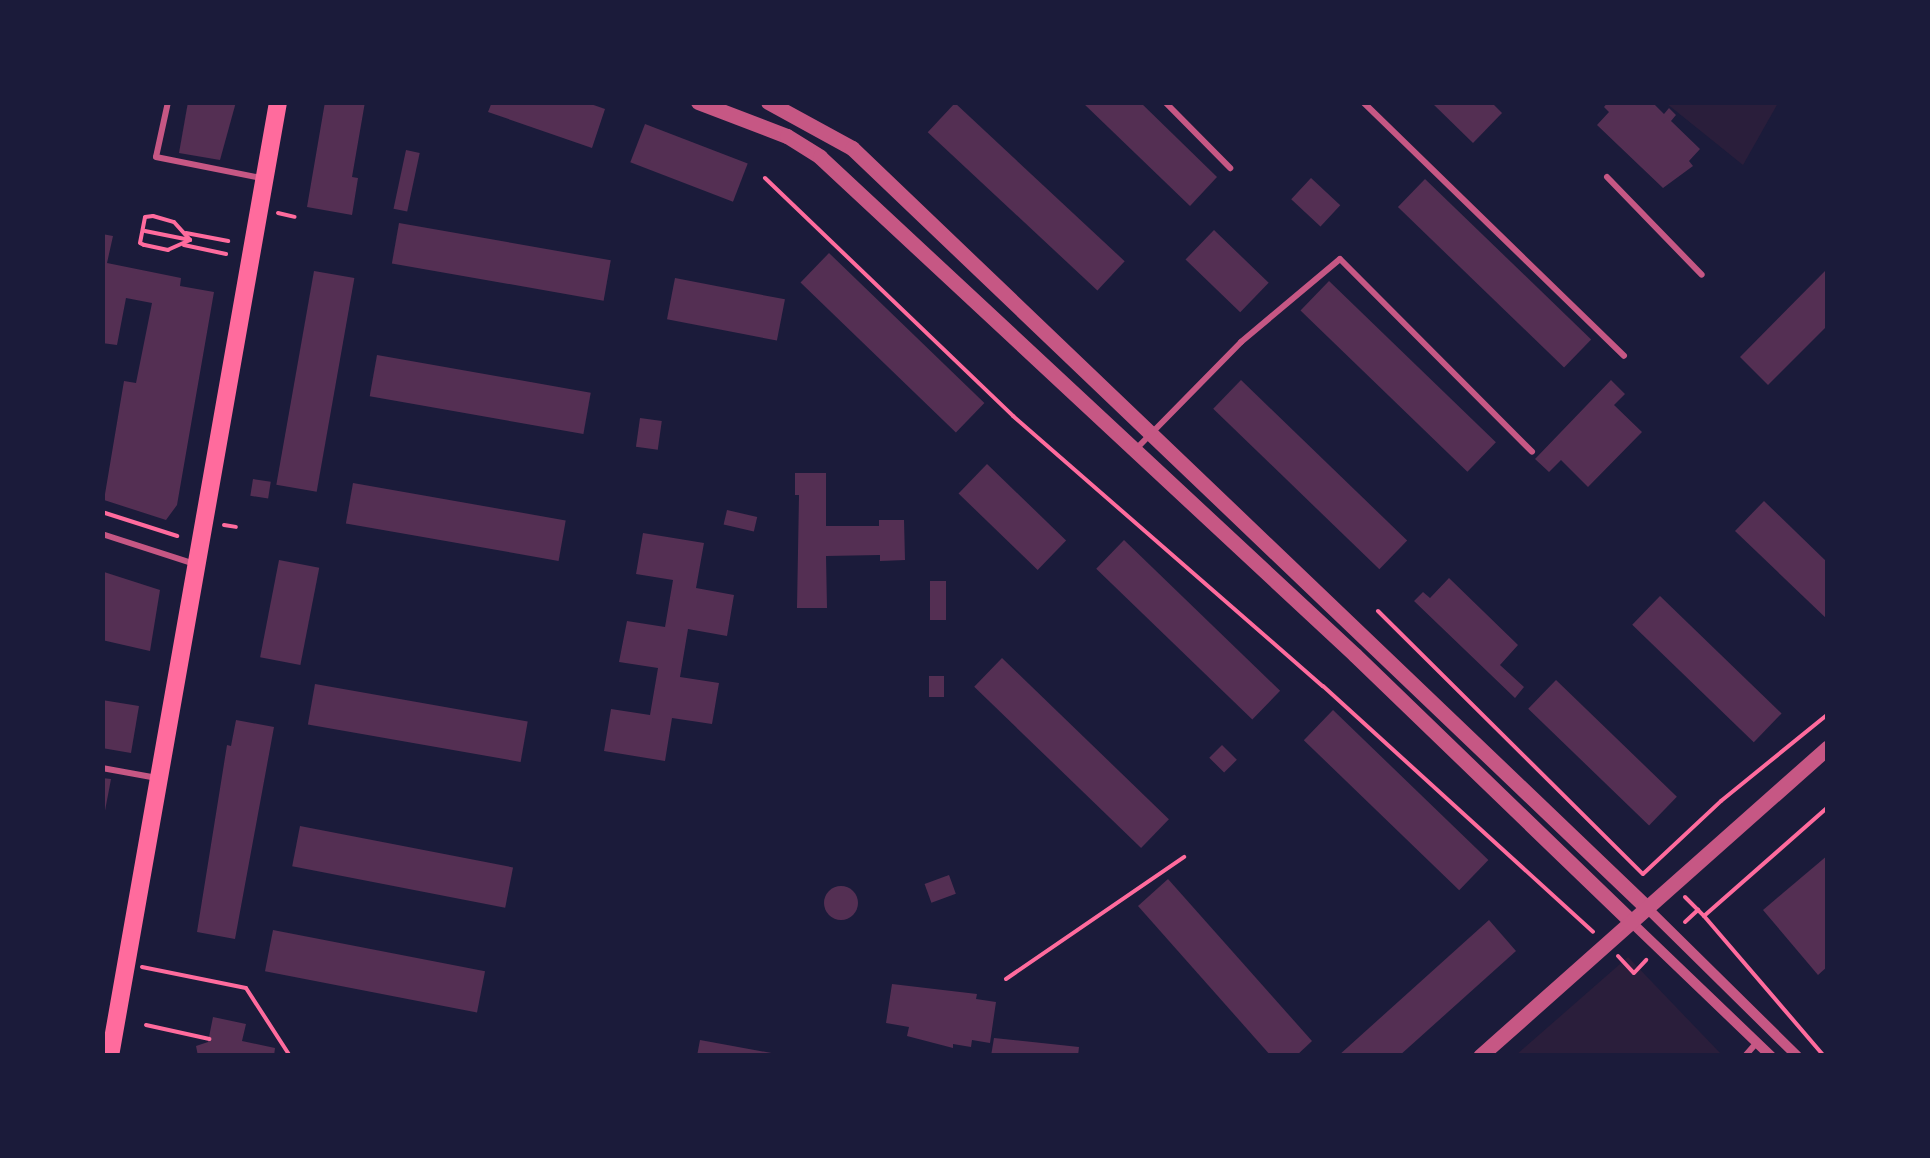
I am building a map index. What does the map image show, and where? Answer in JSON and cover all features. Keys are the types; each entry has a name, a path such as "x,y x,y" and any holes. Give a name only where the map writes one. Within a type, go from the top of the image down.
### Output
{"main road":[{"path":"110,1056 278,102"}],"street":[{"path":"698,102 786,136 820,157 1136,449 1771,1056"},
{"path":"768,102 852,148 1797,1056"},
{"path":"1480,1056 1644,905 1828,747"}],"lane":[{"path":"168,102 156,158 265,179"},
{"path":"1165,102 1230,168"},
{"path":"1363,102 1624,356"},
{"path":"1607,178 1702,275"},
{"path":"1136,449 1241,342 1340,259 1532,452"},
{"path":"102,534 197,564"},
{"path":"102,768 158,778"},
{"path":"1746,1056 1756,1042"}],"path":[{"path":"765,178 1042,442 1323,686 1634,973"},
{"path":"190,240 168,250 140,243 145,218 160,217 186,233 228,242"},
{"path":"202,236 204,228"},
{"path":"145,231 190,240"},
{"path":"218,240 219,231"},
{"path":"186,233 190,240"},
{"path":"184,245 226,254"},
{"path":"198,258 200,248"},
{"path":"214,260 216,252"},
{"path":"102,512 177,536"},
{"path":"1378,610 1643,874 1721,801 1828,714"},
{"path":"1704,916 1828,808"},
{"path":"1006,980 1184,857"},
{"path":"1654,865 1704,916 1824,1056"},
{"path":"157,970 246,988 290,1056"},
{"path":"146,1025 209,1039"}],"shaded area":[{"path":"1666,103 1778,103 1743,165"},
{"path":"1628,957 1722,1055 1515,1056"}],"building":[{"path":"188,102 236,102 220,160 179,153"},
{"path":"325,102 365,102 352,177 358,178 352,215 307,207"},
{"path":"492,102 585,102 605,109 592,148 488,112"},
{"path":"1082,102 1140,102 1217,177 1190,206"},
{"path":"1431,102 1491,102 1502,113 1473,143"},
{"path":"1608,102 1652,102 1664,114 1669,108 1676,115 1671,121 1700,149 1689,161 1693,166 1663,188 1597,125 1609,112 1604,107"},
{"path":"955,103 1125,261 1097,290 928,132"},
{"path":"645,124 748,163 733,202 630,162"},
{"path":"406,150 420,153 407,212 394,209"},
{"path":"1311,178 1340,205 1320,226 1291,199"},
{"path":"1425,179 1591,339 1564,368 1398,207"},
{"path":"399,223 611,260 604,301 392,263"},
{"path":"1214,230 1269,283 1240,312 1186,259"},
{"path":"102,234 113,236 107,263 181,278 180,286 214,292 177,505 166,520 104,500 124,381 136,383 152,303 126,298 117,345 102,343"},
{"path":"829,253 984,403 956,433 801,282"},
{"path":"1828,268 1828,325 1768,385 1740,357"},
{"path":"314,271 354,278 317,492 276,485"},
{"path":"675,278 785,299 777,341 667,319"},
{"path":"1329,281 1496,442 1467,472 1301,310"},
{"path":"377,355 591,393 583,434 370,396"},
{"path":"1241,380 1407,540 1379,569 1213,409"},
{"path":"1611,380 1625,394 1614,405 1642,432 1588,487 1561,460 1549,472 1535,459"},
{"path":"640,418 662,421 658,450 636,447"},
{"path":"987,464 1066,540 1038,570 959,493"},
{"path":"795,473 826,473 826,526 879,526 879,520 904,520 905,560 880,561 880,555 826,556 827,608 797,608 799,495 795,495"},
{"path":"253,479 271,482 268,499 250,496"},
{"path":"353,483 566,521 559,561 346,523"},
{"path":"1764,501 1828,563 1828,620 1735,531"},
{"path":"727,510 757,517 754,532 724,525"},
{"path":"643,533 704,543 696,588 734,595 727,636 688,629 680,677 719,683 712,724 672,718 665,761 604,751 611,709 650,715 658,668 619,662 627,621 665,627 673,580 636,574"},
{"path":"1124,540 1280,691 1252,720 1096,569"},
{"path":"279,560 319,568 300,665 260,657"},
{"path":"104,572 160,590 150,651 102,640"},
{"path":"1449,578 1518,645 1500,665 1524,687 1515,698 1414,601 1423,592 1430,598"},
{"path":"930,581 946,581 946,620 930,620"},
{"path":"1660,596 1782,713 1754,742 1632,625"},
{"path":"1002,658 1169,819 1141,848 974,687"},
{"path":"929,676 944,676 944,697 929,697"},
{"path":"1556,680 1677,797 1649,825 1528,709"},
{"path":"315,684 528,722 521,762 308,724"},
{"path":"102,700 139,706 131,753 102,748"},
{"path":"1333,710 1488,860 1459,890 1304,740"},
{"path":"236,720 274,727 235,939 197,932 227,745 231,746"},
{"path":"1222,745 1237,760 1224,773 1209,758"},
{"path":"102,778 111,779 104,816 102,816"},
{"path":"300,826 513,867 505,908 292,866"},
{"path":"1828,855 1828,966 1818,975 1763,910"},
{"path":"949,875 956,894 931,903 925,884"},
{"path":"1168,879 1312,1041 1296,1056 1271,1056 1138,906"},
{"path":"841,886 853,891 858,903 853,915 841,920 829,915 824,903 829,891"},
{"path":"1489,920 1516,951 1399,1056 1338,1056"},
{"path":"273,930 485,971 477,1012 265,971"},
{"path":"892,984 977,994 976,999 996,1002 990,1043 972,1040 971,1047 953,1044 953,1048 907,1036 909,1027 886,1023"},
{"path":"213,1017 246,1024 242,1041 275,1048 274,1056 198,1056 196,1046 208,1042"},
{"path":"994,1038 1079,1047 1078,1056 991,1056"},
{"path":"700,1040 777,1054 777,1056 697,1056"}]}
